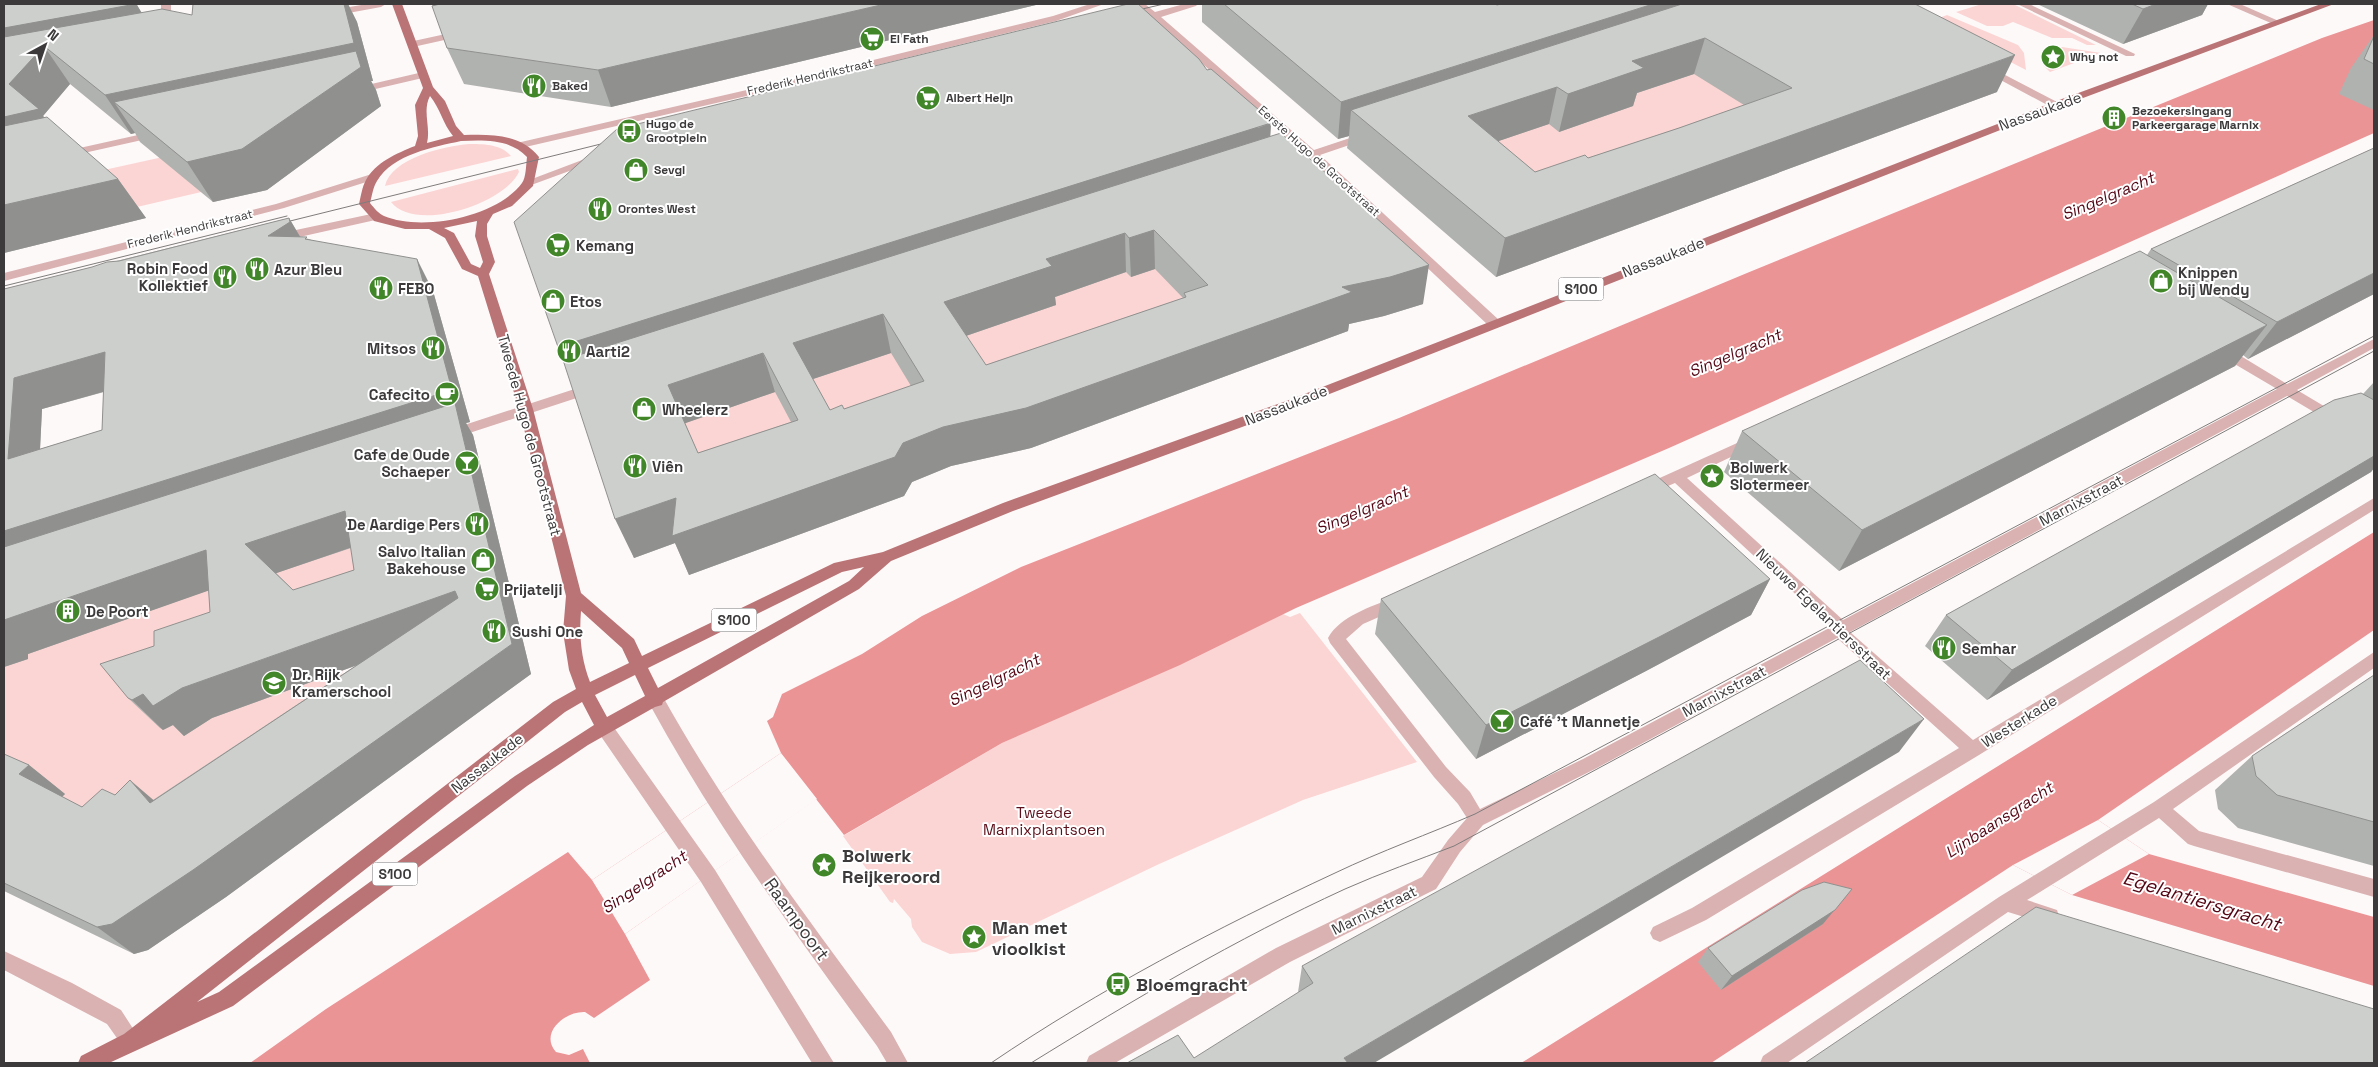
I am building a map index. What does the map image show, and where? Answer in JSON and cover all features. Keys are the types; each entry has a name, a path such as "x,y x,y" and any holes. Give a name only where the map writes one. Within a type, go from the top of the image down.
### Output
{"main road":[{"path":"397,4 428,88 440,101 451,127 461,138"},
{"name":"Nassaukade","path":"131,1041 559,707 585,692 839,568 886,558 1008,507 1294,403 2054,104 2276,22 2312,12 2328,4"},
{"path":"420,148 423,136 420,105 428,88"},
{"path":"461,138 487,138 521,145 533,157 534,172 530,182 520,193 488,213 462,222 434,227 402,226 389,223 370,212 364,200 366,190 375,176 397,159 420,148 461,138"},
{"name":"Tweede Hugo de Grootstraat","path":"488,213 482,219 479,236 489,262 483,274 526,409 574,596 571,632 577,670 585,692 604,727"},
{"path":"434,227 450,236 466,266 483,274"},
{"name":"Nassaukade","path":"88,1063 131,1041 226,999 513,786 604,727 656,700 854,584 886,558"},
{"path":"574,596 628,644 656,700"}],"street":[{"path":"166,4 166,37"},
{"path":"321,16 381,4"},
{"name":"Frederik Hendrikstraat","path":"521,145 836,72 1056,18 1099,4"},
{"name":"Eerste Hugo de Grootstraat","path":"1140,4 1313,154 1494,323"},
{"path":"1126,24 1192,4"},
{"path":"2022,4 2130,54"},
{"path":"2232,4 2276,22"},
{"path":"413,44 470,31"},
{"path":"1975,63 2054,104"},
{"path":"344,93 423,75"},
{"path":"52,157 169,131"},
{"path":"1275,166 1380,132"},
{"path":"530,182 606,154"},
{"name":"Frederik Hendrikstraat","path":"4,277 280,206 375,176"},
{"path":"269,240 376,216"},
{"name":"Marnixstraat","path":"1096,1063 1284,956 1429,883 1454,846 1477,819 1589,764 2374,343"},
{"path":"2213,345 2342,423"},
{"path":"440,437 602,385"},
{"path":"1632,497 1766,436"},
{"name":"Nieuwe Egelantiersstraat","path":"1677,477 1807,594 1841,629 1844,636 1973,750"},
{"name":"Westerkade","path":"1660,932 1699,914 1973,750 2374,503"},
{"path":"1410,596 1357,620 1336,638 1440,772 1464,798 1477,819"},
{"path":"1770,1063 2006,903 2124,832 2370,666"},
{"name":"Raampoort","path":"656,700 687,758 746,849 884,1039 898,1063"},
{"name":"Tweede Hugo de Grootstraat","path":"604,727 708,876 824,1063"},
{"path":"2160,808 2194,838 2374,888"},
{"path":"2006,903 2072,922"},
{"path":"4,960 114,1017 131,1041"}],"green space":[{"path":"1982,4 2013,4 2096,45 2087,45 2072,38 2052,38 2013,22 2003,26 1987,26 1956,12"},
{"path":"1947,15 2018,45 2024,53 2026,70 1931,21"},
{"path":"1826,21 1937,78 1508,235 1413,156"},
{"path":"2062,47 2101,53 2050,72 2043,65 2045,53"},
{"path":"353,115 257,179 4,238 4,192"},
{"path":"469,144 497,147 511,156 385,186 389,176 397,168 420,155 447,147"},
{"path":"518,169 519,172 510,184 496,195 458,211 438,215 419,215 403,211 391,202"},
{"path":"1267,215 1352,288 688,534 633,419"},
{"path":"365,522 382,602 236,699 343,666 341,683 209,819 4,813 4,655"},
{"name":"Tweede Marnixplantsoen","path":"1300,613 1417,762 1303,800 1157,865 1019,931 1018,929 1015,931 1016,933 976,952 950,954 922,942 912,927 911,919 894,899 893,903 890,902 843,836 1002,743 1283,614 1290,617"}],"water":[{"name":"Singelgracht","path":"2374,20 2374,133 1669,448 1296,608 1180,665 1002,743 844,835 816,799 625,934 650,980 594,1018 585,1012 570,1015 557,1024 552,1031 552,1045 556,1052 569,1055 583,1049 590,1063 250,1063 326,1009 568,852 592,880 781,753 767,721 773,717 782,694 862,654 922,616 1021,567 1399,418 1747,273 2322,38"},
{"path":"2374,532 2374,630 2098,820 2149,854 2374,917 2374,986 2072,895 2013,865 1711,1063 1521,1063"}],"pier":[{"path":"781,753 817,799 625,934 592,880"},
{"path":"2098,820 2149,854 2072,895 2013,865"}],"building":[{"path":"4,4 136,4 4,28"},
{"path":"193,4 344,4 354,43 105,95 44,46 9,84 39,109 4,117 4,37 162,9 192,15"},
{"path":"440,4 885,4 598,70 447,48 432,6"},
{"path":"1128,4 1138,4 1199,59 1207,70 1211,69 1259,110 1257,111 1271,123 558,347 514,222 617,129"},
{"path":"1224,4 1497,5 1653,4 1341,102"},
{"path":"1682,4 1915,4 2015,55 1505,238 1351,110","holes":["1705,38 1792,88 1588,158 1585,155 1535,172 1468,116 1557,87 1568,94 1644,68 1632,61"]},
{"path":"2132,4 2156,4 2143,9"},
{"path":"2374,36 2374,64 2364,59"},
{"path":"356,51 361,67 242,149 187,162 114,102"},
{"path":"47,117 118,179 4,205 4,126"},
{"path":"1281,133 1429,265 1390,277 1342,287 1352,292 1026,408 943,427 903,443 895,457 672,536 676,498 615,519 563,360","holes":["1154,230 1208,285 1184,293 1186,297 986,365 944,302 1052,266 1046,259 1125,233 1129,238","883,314 924,381 844,409 842,405 830,410 793,343","763,353 798,420 698,453 668,385"]},
{"path":"2374,148 2374,273 2277,322 2151,249"},
{"path":"289,218 290,222 268,236 307,237 305,239 417,259 452,390 4,531 4,289 107,262 119,261","holes":["105,352 102,430 8,459 14,378"]},
{"path":"2140,251 2267,325 1862,530 1742,431"},
{"path":"2361,393 2374,400 2374,456 2012,670 1946,615 2334,400"},
{"path":"455,403 512,644 193,870 112,924 97,927 4,883 4,754 29,765 19,774 82,807 102,789 115,795 130,780 150,803 458,598 455,591 182,688 153,706 143,694 132,700 128,698 100,664 154,646 154,631 210,612 206,550 4,620 4,547","holes":["345,511 354,570 293,590 245,544"]},
{"path":"1655,474 1770,579 1486,725 1381,599"},
{"path":"1860,660 1924,719 1344,1058 1348,1063 1127,1063 1178,1035 1194,1058 1313,983 1302,966"},
{"path":"2374,675 2374,822 2277,795 2256,776 2252,756"},
{"path":"1824,882 1852,889 1835,910 1732,976 1708,948 1802,890"},
{"path":"2036,907 2374,1009 2374,1063 1805,1063"}],"tram line":[{"path":"1129,12 1164,4"},
{"path":"278,224 613,141"},
{"path":"4,286 287,216"},
{"path":"991,1063 1074,1010 1203,938 1352,865 1475,814 2374,336"},
{"path":"1031,1063 1146,993 1264,928 1345,889 1454,846 2374,351"}],"place":[{"name":"El Fath","path":"872,39"},
{"name":"Why not","path":"2053,57"},
{"name":"Baked","path":"534,86"},
{"name":"Albert Heijn","path":"928,98"},
{"name":"Bezoekersingang Parkeergarage Marnix","path":"2114,118"},
{"name":"Hugo de Grootplein","path":"629,131"},
{"name":"Sevgi","path":"636,170"},
{"name":"Orontes West","path":"600,209"},
{"name":"Kemang","path":"558,245"},
{"name":"Azur Bleu","path":"257,269"},
{"name":"Robin Food Kollektief","path":"225,277"},
{"name":"Knippen bij Wendy","path":"2161,281"},
{"name":"FEBO","path":"381,288"},
{"name":"Etos","path":"553,301"},
{"name":"Mitsos","path":"433,348"},
{"name":"Aarti2","path":"569,351"},
{"name":"Cafecito","path":"447,394"},
{"name":"Wheelerz","path":"644,409"},
{"name":"Cafe de Oude Schaeper","path":"467,463"},
{"name":"Viên","path":"635,466"},
{"name":"Bolwerk Slotermeer","path":"1712,476"},
{"name":"De Aardige Pers","path":"477,524"},
{"name":"Salvo Italian Bakehouse","path":"483,560"},
{"name":"Prijatelji","path":"487,589"},
{"name":"De Poort","path":"68,611"},
{"name":"Sushi One","path":"494,631"},
{"name":"Semhar","path":"1944,648"},
{"name":"Dr. Rijk Kramerschool","path":"274,683"},
{"name":"Café 't Mannetje","path":"1502,721"},
{"name":"Bolwerk Reijkeroord","path":"824,865"},
{"name":"Man met vioolkist","path":"974,937"},
{"name":"Bloemgracht","path":"1118,984"}],"water label":[{"name":"Lijnbaansgracht","path":"1999,820"},
{"name":"Egelantiersgracht","path":"2202,901"}]}
